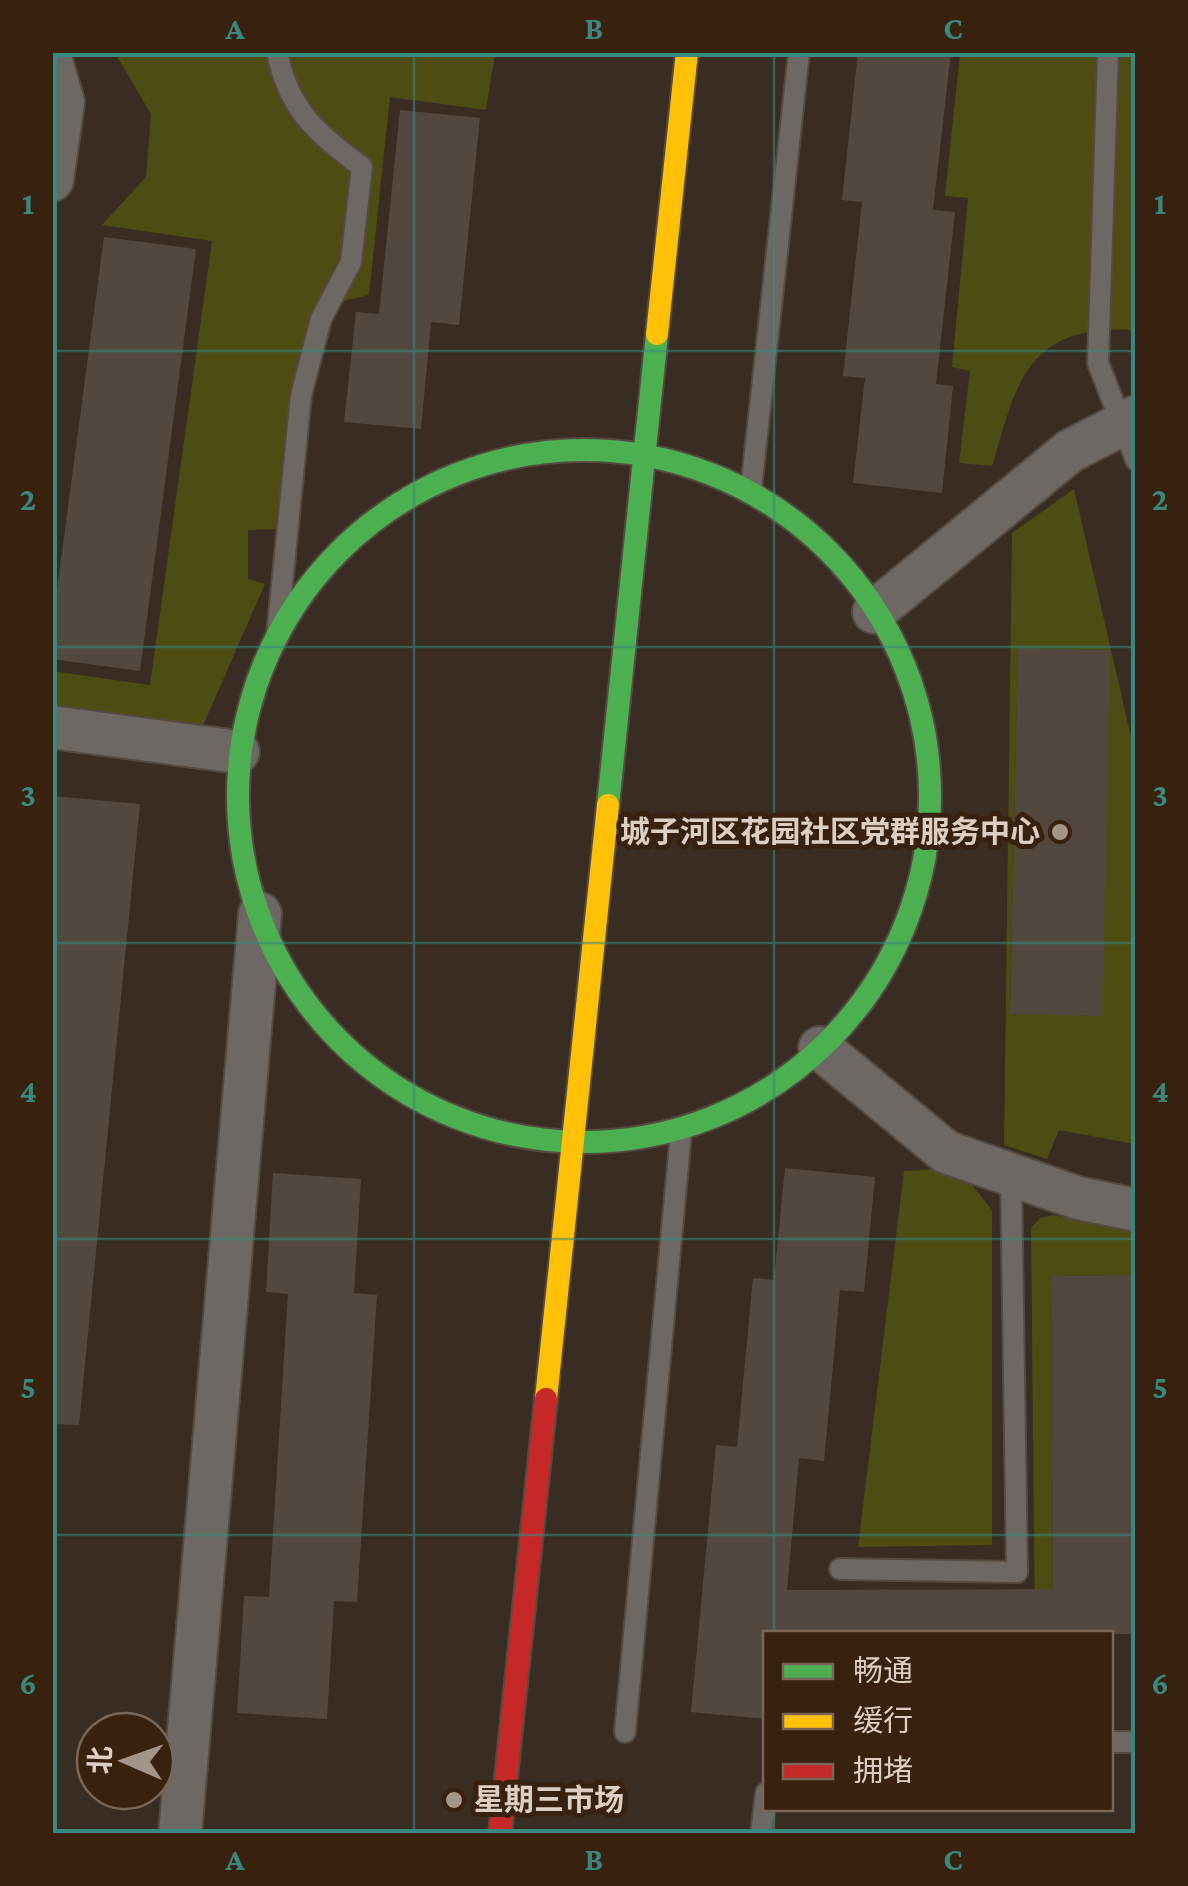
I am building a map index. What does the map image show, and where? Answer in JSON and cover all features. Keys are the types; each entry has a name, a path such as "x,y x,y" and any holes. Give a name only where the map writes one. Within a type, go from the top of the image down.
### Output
{"street":[{"path":"500,1834 688,52"},
{"path":"52,65 63,102 52,180"},
{"path":"874,612 1070,451 1131,434"},
{"path":"528,451 646,452 750,489 843,562 905,661 932,775 920,892 869,998 786,1081 682,1132 572,1146 454,1121 356,1061 284,974 242,867 238,752 277,635 334,553 423,486 528,451"},
{"path":"52,726 238,752"},
{"path":"180,1834 260,914"},
{"path":"820,1048 946,1152 1078,1198 1136,1210"}],"lane":[{"path":"277,52 283,81 309,126 362,167 350,262 321,319 301,395 277,635"},
{"path":"750,489 799,52"},
{"path":"1108,52 1098,362 1131,434"},
{"path":"625,1732 682,1132"},
{"path":"840,1569 1017,1572 1011,1175"}],"shaded area":[{"path":"115,53 495,53 486,110 390,97 369,295 318,307 275,529 248,530 248,579 265,584 202,728 53,713 52,671 150,685 212,241 102,225 146,177 151,114"},
{"path":"960,53 1135,53 1135,332 1097,331 1071,337 1035,361 1014,398 992,466 959,463 970,371 952,367 968,198 945,196"},
{"path":"1074,489 1135,754 1135,1144 1059,1130 1047,1159 1004,1145 1012,533","holes":["1018,649 1109,650 1101,1016 1010,1013"]},
{"path":"951,1168 968,1180 992,1210 992,1545 858,1547 904,1171"},
{"path":"1053,1215 1135,1233 1135,1275 1051,1276 1053,1631 1035,1631 1031,1228 1040,1218"}],"building":[{"path":"858,52 951,52 933,210 955,212 936,384 953,386 942,493 853,483 865,378 843,376 862,202 842,200"},
{"path":"400,110 480,118 459,325 431,322 421,429 344,422 356,312 379,314"},
{"path":"104,237 196,249 140,671 52,659 52,627"},
{"name":"城子河区花园社区党群服务中心","path":"1018,648 1110,650 1102,1016 1010,1014"},
{"path":"52,796 140,804 79,1425 52,1424"},
{"path":"785,1168 875,1177 864,1292 840,1290 824,1461 799,1458 787,1590 1053,1589 1051,1276 1136,1275 1136,1634 763,1631 763,1719 691,1712 716,1445 737,1447 753,1278 774,1280"},
{"path":"273,1173 361,1179 354,1293 377,1295 357,1602 334,1601 327,1719 237,1713 244,1596 269,1597 288,1294 266,1292"}],"traffic: fast":[{"path":"608,805 657,334"},
{"path":"584,450 652,457 716,476 776,508 829,551 872,604 904,664 923,728 930,796 923,864 904,928 872,988 829,1041 776,1084 716,1116 652,1135 584,1142 516,1135 452,1116 392,1084 339,1041 296,988 264,928 245,864 238,796 245,728 264,664 296,604 339,551 392,508 452,476 516,457 584,450"}],"traffic: slow":[{"path":"657,334 687,52"},
{"path":"546,1399 608,805"}],"traffic: jam":[{"path":"500,1834 546,1399"}],"place":[{"name":"城子河区花园社区党群服务中心","path":"1060,832"},
{"name":"星期三市场","path":"454,1800"}]}
